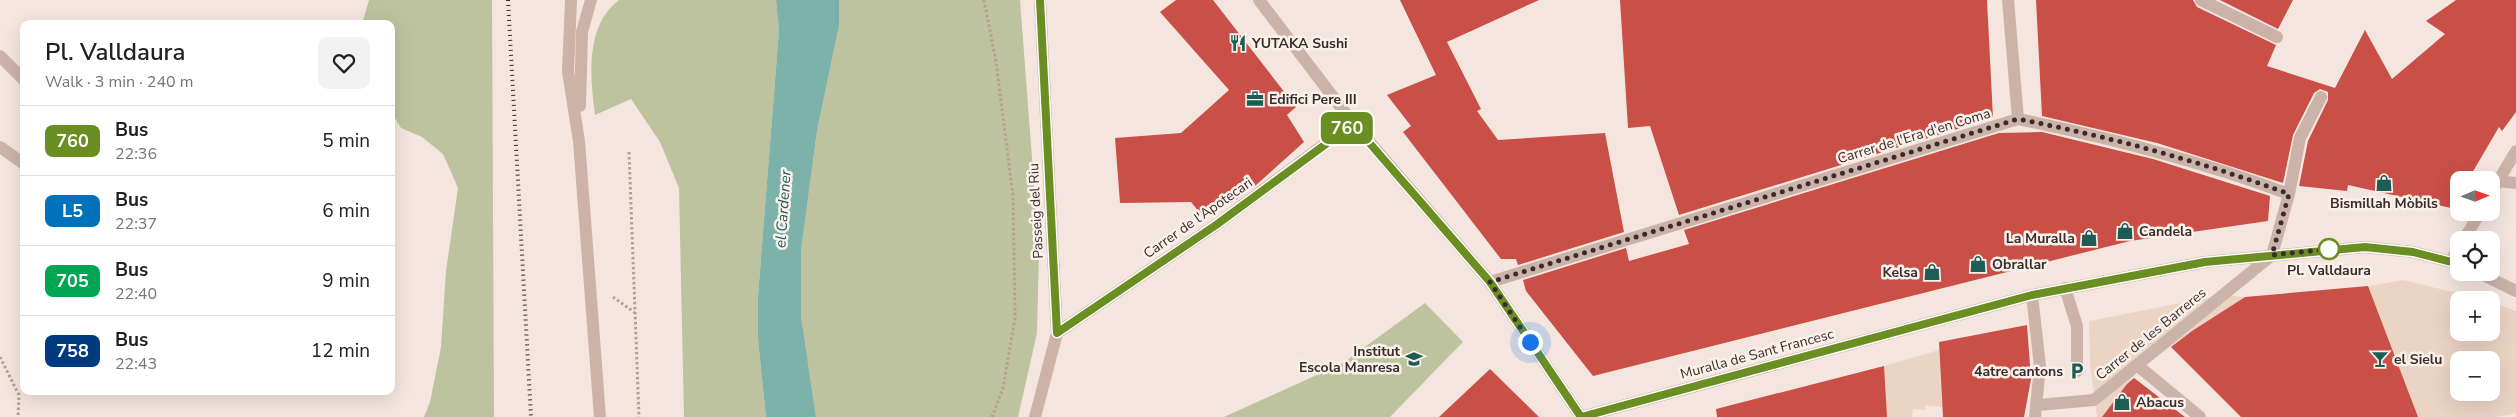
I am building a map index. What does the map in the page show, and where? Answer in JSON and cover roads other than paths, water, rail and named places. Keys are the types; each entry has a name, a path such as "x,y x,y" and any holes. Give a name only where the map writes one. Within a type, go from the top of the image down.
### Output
{"street":[{"path":"571,0 568,72 580,141"},
{"path":"591,0 582,32 580,141 600,417"},
{"name":"Passeig del Riu","path":"1035,417 1057,333 1040,0"},
{"name":"Muralla de Sant Francesc","path":"1259,0 1353,124 1490,282 1581,417 2032,295 2205,262 2365,247 2413,252 2450,261"},
{"path":"2008,0 2018,119"},
{"path":"2201,0 2277,37"},
{"path":"0,56 20,76"},
{"path":"2272,255 2289,194 2300,138 2321,97"},
{"name":"Carrer de l'Era d'en Coma","path":"1490,282 2018,119 2105,136 2226,171 2289,194"},
{"name":"Carrer de l'Apotecari","path":"1057,333 1216,225 1353,124"},
{"path":"0,147 20,161"},
{"path":"2500,178 2516,151"},
{"path":"2500,181 2516,183"},
{"name":"Carrer de les Barreres","path":"2032,295 2040,366 2037,411 2094,400 2272,255"},
{"path":"2495,281 2516,291"},
{"path":"2065,288 2077,326 2078,371"},
{"path":"2137,366 2200,417"}],"water":[{"name":"el Cardener","path":"776,0 839,0 839,26 817,131 801,251 801,315 816,417 766,417 758,340 758,296 779,30"}],"railway":[{"path":"508,0 531,417"}],"place":[{"name":"YUTAKA Sushi","path":"1238,43"},
{"name":"Edifici Pere III","path":"1255,99"},
{"name":"Bismillah Mòbils","path":"2384,183"},
{"name":"Candela","path":"2125,231"},
{"name":"La Muralla","path":"2089,238"},
{"name":"Pl. Valldaura","path":"2329,249"},
{"name":"Obrallar","path":"1978,264"},
{"name":"Kelsa","path":"1932,272"},
{"name":"Institut Escola Manresa","path":"1414,359"},
{"name":"el Sielu","path":"2380,359"},
{"name":"4atre cantons","path":"2077,371"},
{"name":"Abacus","path":"2122,402"}]}
